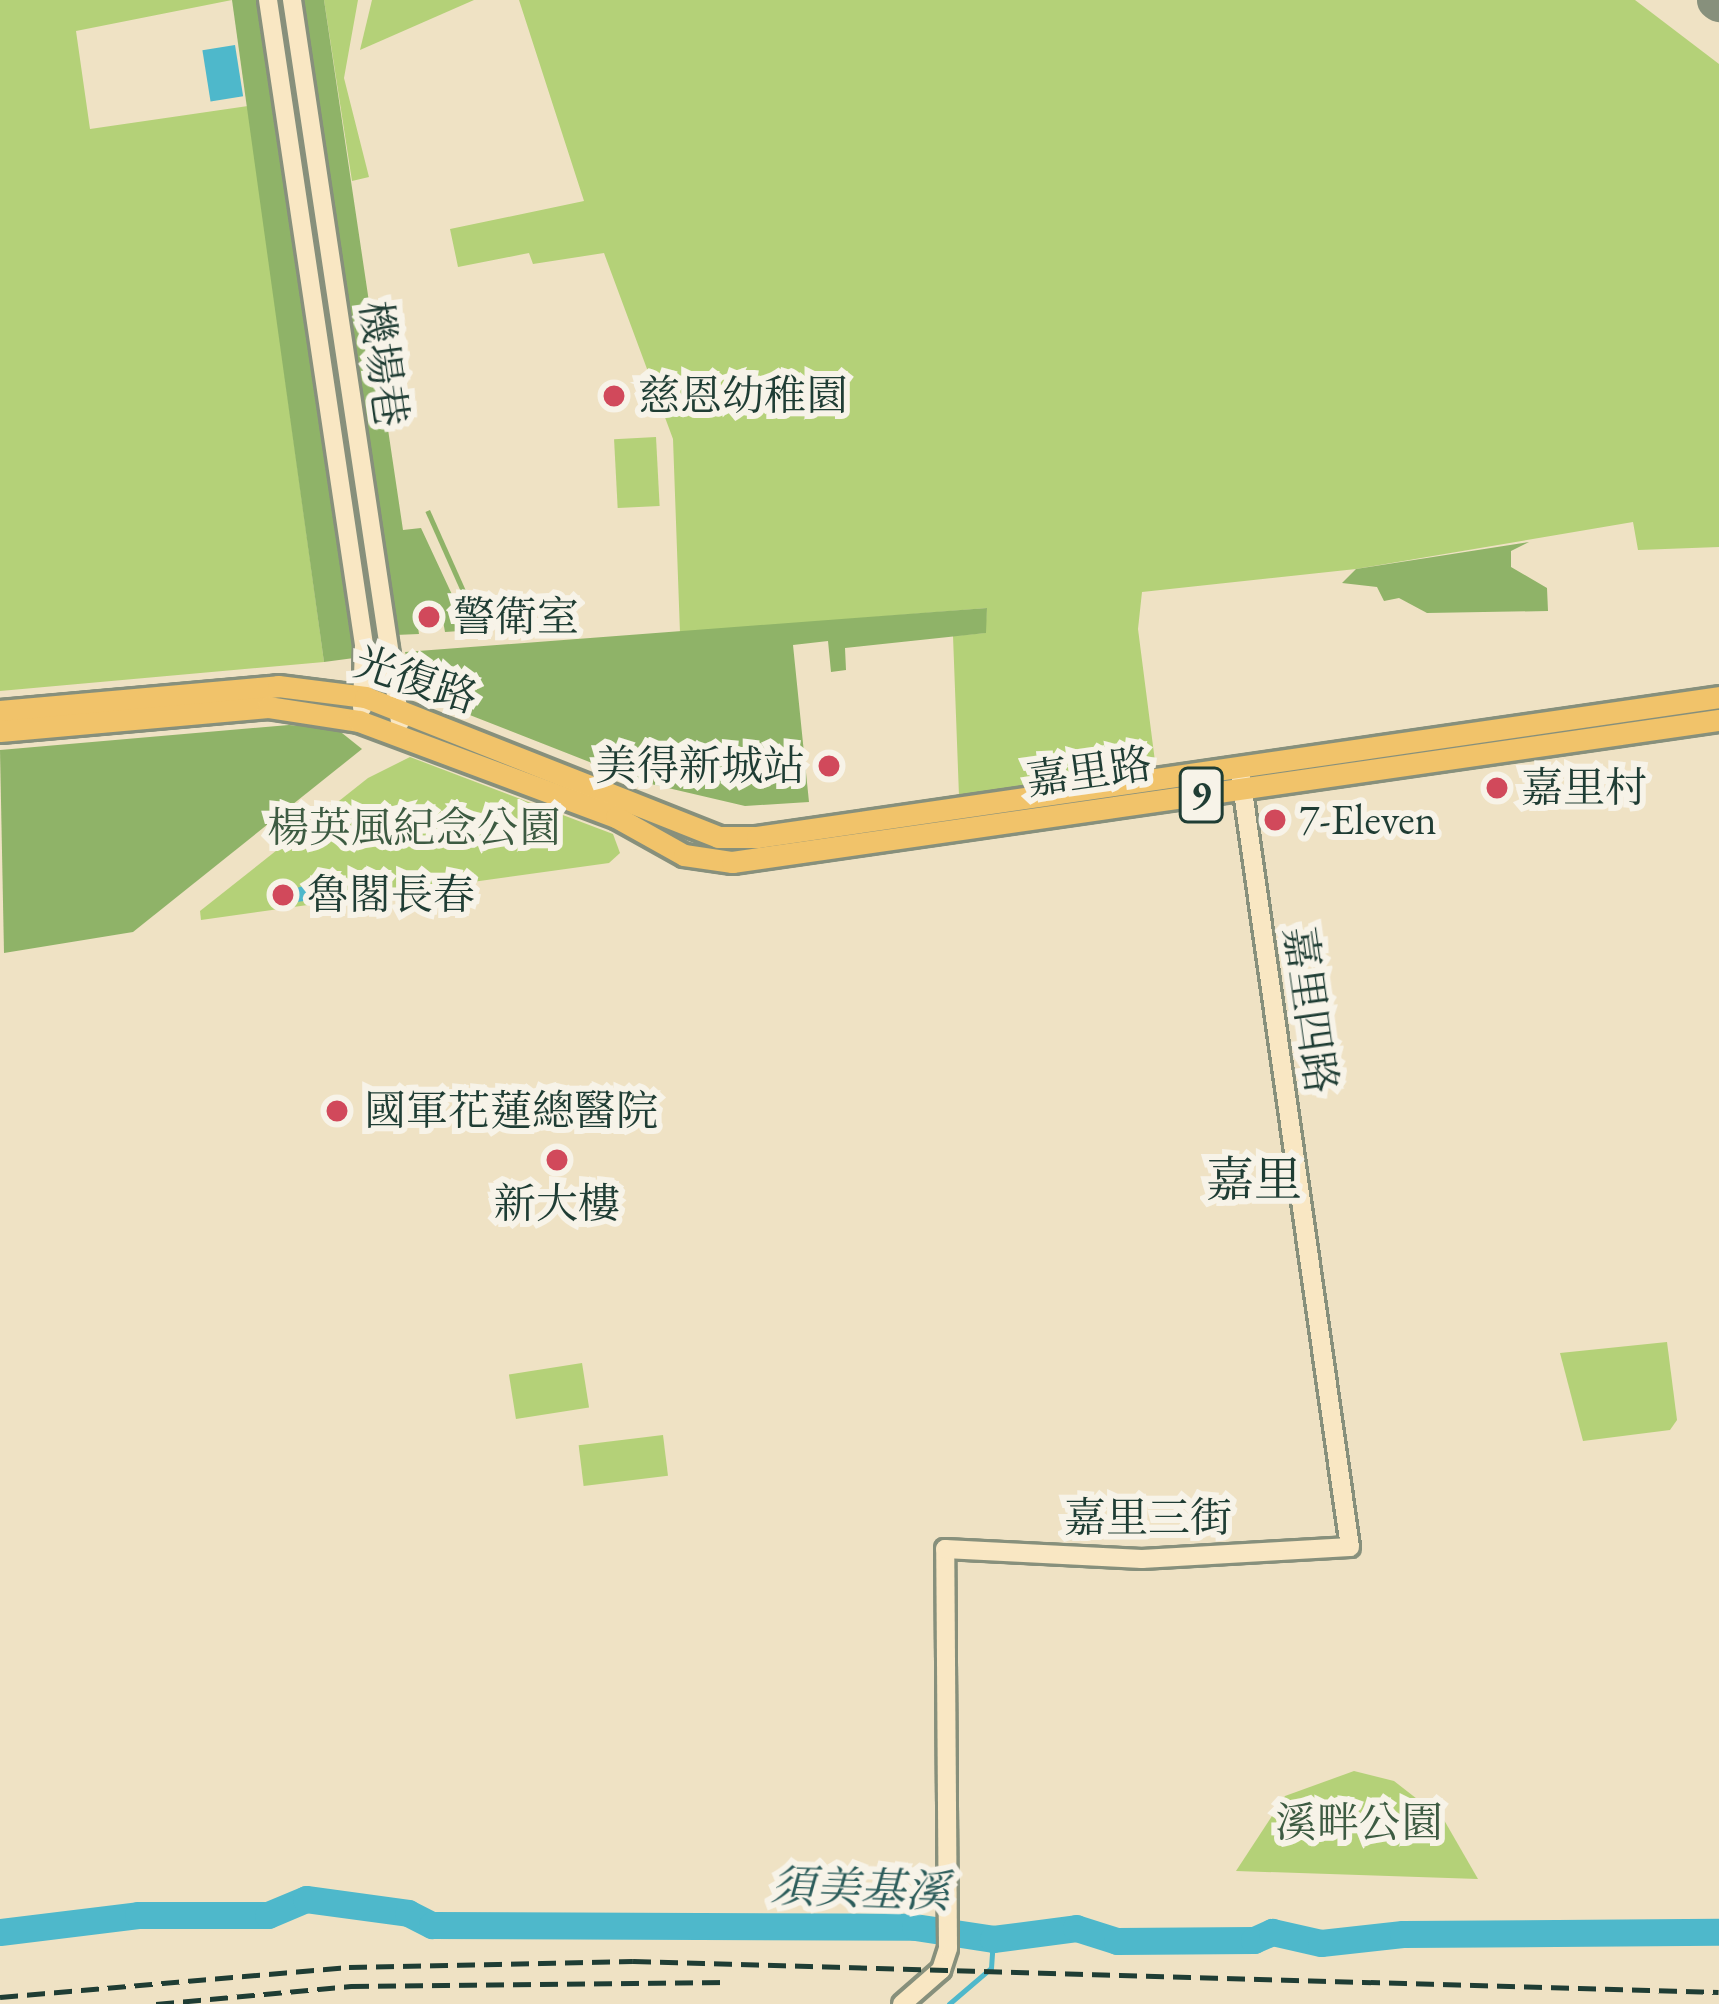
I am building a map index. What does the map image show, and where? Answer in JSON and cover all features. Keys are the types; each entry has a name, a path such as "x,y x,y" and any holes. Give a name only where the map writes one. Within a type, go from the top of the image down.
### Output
{"main road":[{"name":"光復路","path":"0,711 278,686 365,697 718,837"},
{"name":"嘉里路","path":"684,855 767,860 1719,697"},
{"name":"光復路","path":"0,731 268,707 358,721 616,817 684,855"},
{"name":"嘉里路","path":"718,837 1719,720"}],"street":[{"name":"機場巷","path":"268,0 353,567 365,697 358,721"},
{"name":"機場巷","path":"292,0 404,738"},
{"path":"353,567 376,563"},
{"name":"嘉里四路","path":"1241,779 1350,1547"},
{"name":"嘉里三街","path":"902,2004 940,1970 948,1948 945,1549 1176,1558 1350,1547"}],"green space":[{"path":"0,0 232,0 76,31 90,129 248,106 324,662 0,691"},
{"path":"232,0 256,0 354,658 324,662"},
{"path":"301,0 324,0 403,530 421,528 462,616 460,631 445,632 440,604 415,608 419,634 395,635"},
{"path":"324,0 358,0 344,78 369,177 352,181"},
{"path":"372,0 474,0 360,50"},
{"path":"519,0 1635,0 1719,64 1719,547 1638,550 1633,522 1356,569 1142,592 1138,629 1157,777 959,796 953,636 985,633 987,608 680,633 673,439 604,253 533,264 529,253 458,267 450,229 584,201"},
{"path":"656,437 660,506 618,508 614,439"},
{"path":"430,510 477,616 473,618 425,512"},
{"path":"1529,542 1511,551 1511,567 1547,588 1548,611 1427,613 1399,598 1384,601 1377,587 1342,583 1356,569"},
{"path":"987,608 986,633 845,648 846,670 831,672 828,641 793,645 809,802 745,806 638,781 416,694 405,652"},
{"path":"289,725 337,729 362,749 133,932 4,953 0,750"},
{"name":"楊英風紀念公園","path":"410,757 613,834 620,853 609,863 201,920 200,911 368,778"},
{"path":"1667,1342 1677,1420 1670,1430 1583,1441 1560,1353"},
{"path":"582,1363 589,1407 516,1419 509,1375"},
{"path":"663,1435 668,1476 584,1486 579,1445"},
{"name":"溪畔公園","path":"1354,1771 1394,1781 1444,1820 1478,1879 1236,1871 1285,1796"}],"water":[{"path":"235,45 243,96 211,102 202,50"},
{"path":"330,878 341,888 333,897 275,905 270,896"}],"waterway":[{"name":"須美基溪","path":"0,1932 138,1915 268,1915 306,1899 408,1913 432,1925 915,1927 993,1939 1076,1928 1117,1941 1254,1940 1272,1932 1321,1943 1403,1934 1719,1932"},
{"path":"949,2004 991,1968 993,1939"}],"railway":[{"path":"0,1997 349,1967 633,1961 1719,1992"},
{"path":"156,2004 351,1986 728,1982"}],"place":[{"name":"慈恩幼稚園","path":"614,396"},
{"name":"警衛室","path":"429,617"},
{"name":"美得新城站","path":"829,766"},
{"name":"嘉里村","path":"1497,788"},
{"name":"7-Eleven","path":"1275,820"},
{"name":"魯閣長春","path":"283,895"},
{"name":"國軍花蓮總醫院","path":"337,1111"},
{"name":"新大樓","path":"557,1160"}],"district":[{"name":"嘉里","path":"1254,1180"}]}
